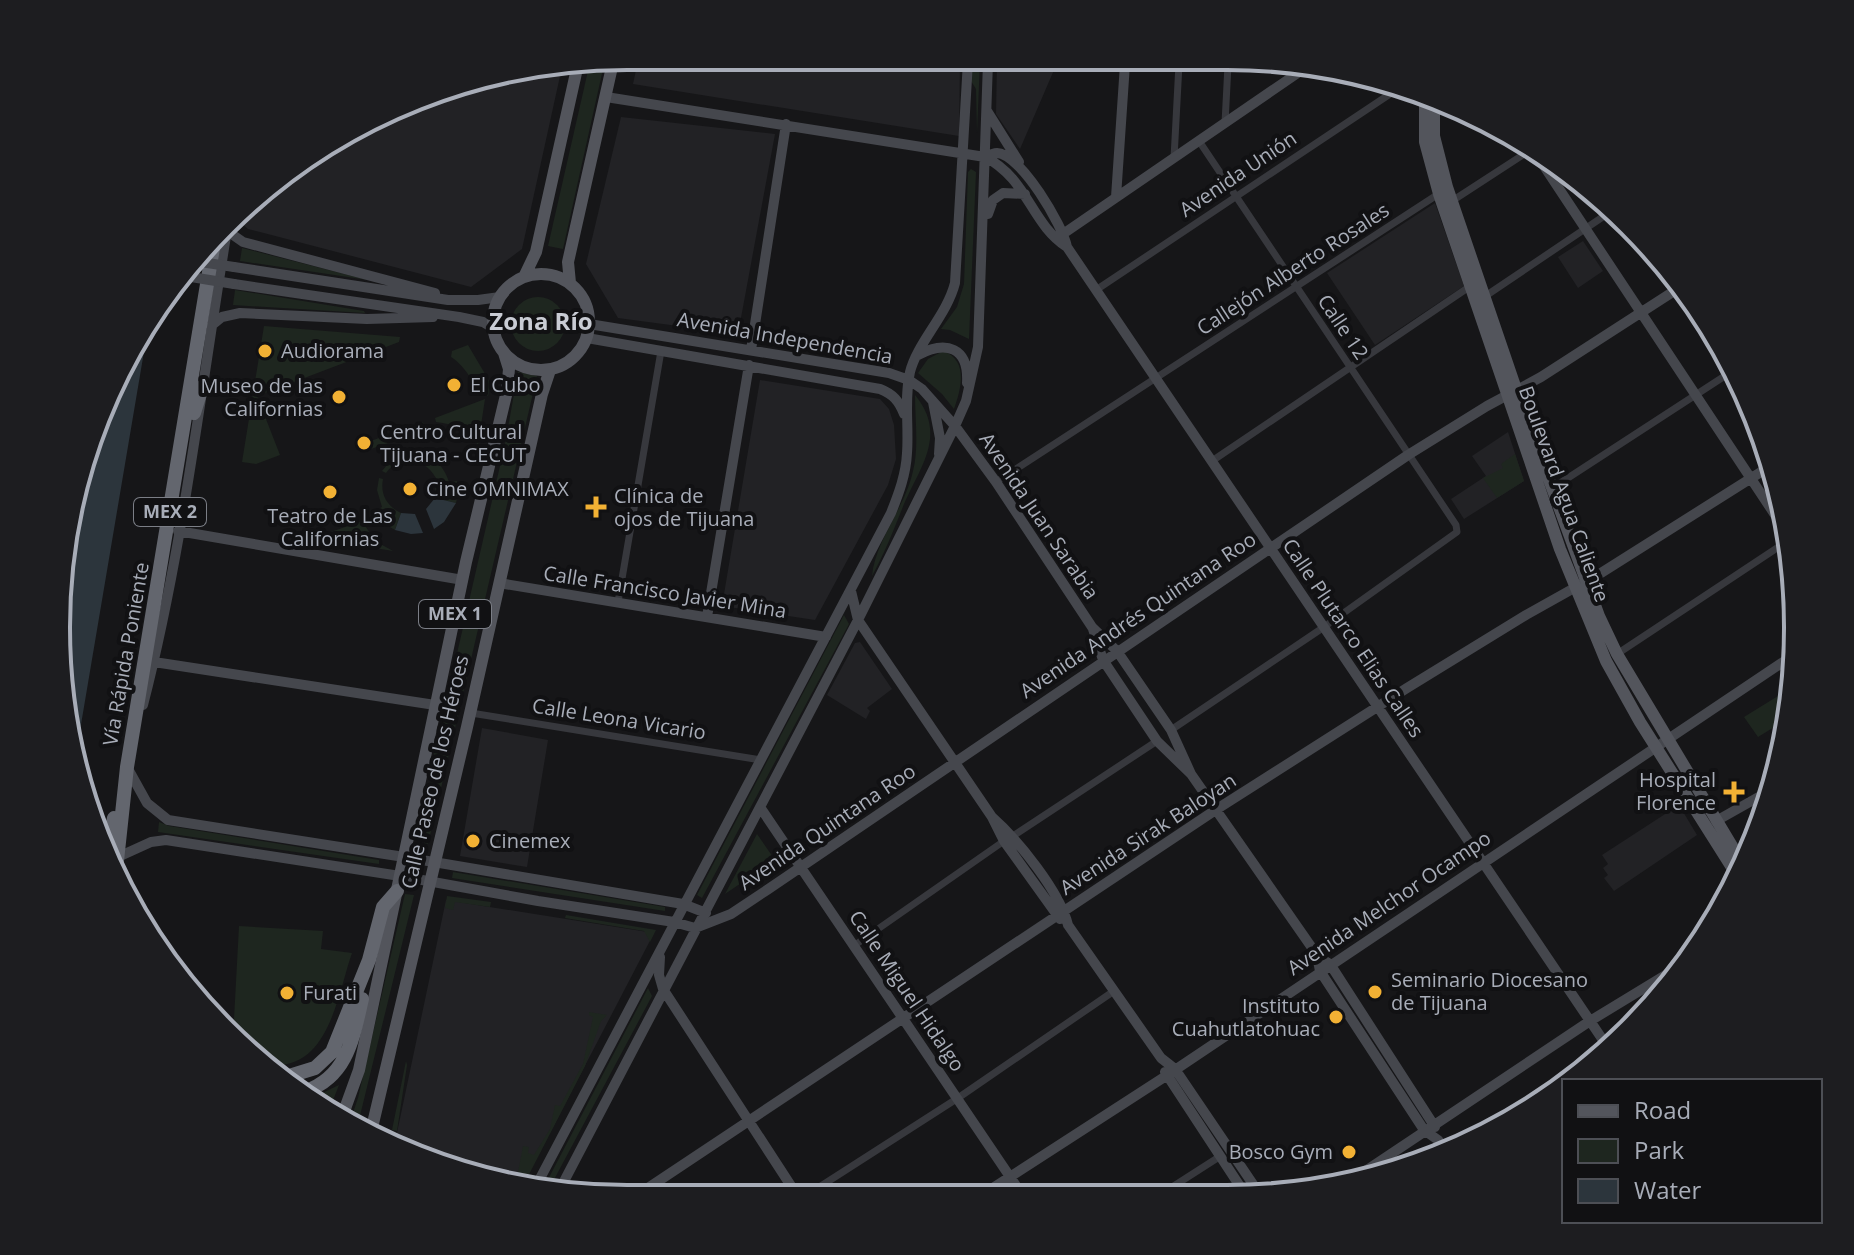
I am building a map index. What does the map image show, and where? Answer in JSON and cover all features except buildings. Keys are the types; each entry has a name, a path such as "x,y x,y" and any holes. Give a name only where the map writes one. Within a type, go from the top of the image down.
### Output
{"highway":[{"name":"Vía Rápida Poniente","path":"115,848 211,257"},
{"path":"178,463 202,387"},
{"path":"294,1074 315,1068 332,1052 369,960 383,907 397,891"},
{"path":"313,1088 324,1083 344,1062 368,976 369,960"}],"main road":[{"path":"570,283 568,262 611,70"},
{"path":"541,1178 891,513 902,485 907,451 910,368 946,307 955,283 968,70"},
{"path":"564,1181 858,620 966,401 978,347 988,70"},
{"path":"1116,197 1125,70"},
{"path":"524,277 535,255 576,73"},
{"path":"1060,236 1295,75"},
{"path":"606,97 985,157"},
{"name":"Boulevard Agua Caliente","path":"1425,107 1425,142 1606,661 1736,854"},
{"path":"986,110 1028,177"},
{"name":"Boulevard Agua Caliente","path":"1434,110 1434,136 1445,197"},
{"path":"751,350 786,124"},
{"name":"Calle Plutarco Elias Calles","path":"985,157 999,154 1028,177 1067,247 1602,1039"},
{"name":"Calle Plutarco Elias Calles","path":"985,157 1004,168 1060,236"},
{"path":"1548,172 1771,509"},
{"path":"983,235 993,200 1009,191 1025,194"},
{"path":"232,234 243,242 426,289 448,300"},
{"path":"226,241 154,662 127,767 147,803 168,820 683,904 719,919"},
{"path":"535,255 544,267 551,269 568,262"},
{"path":"206,263 448,300 500,297"},
{"path":"493,328 493,317 500,297 506,288 524,277 548,274 570,283 585,301 589,324 587,338 569,362 550,370 525,368 504,353"},
{"path":"194,277 449,316 483,322 493,328"},
{"name":"Boulevard Agua Caliente","path":"1474,283 1484,297 1512,394 1551,489 1580,584 1662,743 1731,865"},
{"name":"Avenida Andrés Quintana Roo","path":"953,762 1408,455 1512,394 1672,292"},
{"path":"211,326 222,317 240,313 409,319 449,316"},
{"name":"Avenida Independencia","path":"589,324 889,373 909,380 932,398 955,426"},
{"name":"MEX 1","path":"493,328 504,353"},
{"name":"Avenida Independencia","path":"587,338 880,389 899,402 906,418"},
{"path":"917,356 942,346 954,349 960,355 967,375 966,401"},
{"name":"Calle Paseo de los Héroes","path":"345,1108 359,1070 435,705 507,391 509,369 504,353"},
{"path":"707,617 749,365"},
{"name":"Calle Paseo de los Héroes","path":"373,1123 550,370"},
{"path":"932,398 940,438 939,456"},
{"name":"Avenida Juan Sarabia","path":"955,426 1092,627 1117,651 1171,730 1191,774"},
{"name":"Avenida Sirak Baloyan","path":"652,1185 1217,809 1378,706 1762,472"},
{"path":"178,531 463,580"},
{"name":"Calle Francisco Javier Mina","path":"499,583 826,637"},
{"path":"850,589 858,620 953,762 1161,1058 1238,1185"},
{"name":"Avenida Juan Sarabia","path":"1092,627 1103,660 1157,741 1191,774 1217,809 1434,1123 1438,1140"},
{"path":"154,662 435,705"},
{"name":"Avenida Melchor Ocampo","path":"998,1185 1783,662"},
{"name":"Avenida Quintana Roo","path":"695,928 731,914 953,762"},
{"path":"1716,821 1757,798"},
{"name":"Calle Miguel Hidalgo","path":"760,807 1015,1185"},
{"path":"119,856 151,842 166,840 400,876 695,928"},
{"path":"661,951 659,975 663,989 790,1185"},
{"name":"Avenida Juan Sarabia","path":"1325,967 1424,1130 1440,1143"},
{"path":"1373,1166 1590,1021 1658,980"},
{"path":"1170,1072 1252,1184"}],"street":[{"path":"1174,158 1179,70"},
{"path":"1225,123 1228,70"},
{"name":"Avenida Unión","path":"1096,290 1389,95"},
{"name":"Calle 12","path":"1199,141 1456,525 1457,532 1324,627"},
{"name":"Callejón Alberto Rosales","path":"996,482 1296,286 1521,155"},
{"path":"1484,297 1603,217"},
{"path":"1212,461 1474,283"},
{"path":"618,602 661,351"},
{"path":"1551,489 1724,376"},
{"path":"1617,654 1777,546"},
{"path":"1171,730 1324,627"},
{"name":"Calle Leona Vicario","path":"471,713 761,760"},
{"path":"855,945 1009,838 1157,741"},
{"path":"822,1185 958,1098 1114,991"},
{"path":"1175,1185 1219,1157"}],"shaded area":[{"path":"636,70 960,70 959,136 633,84"},
{"path":"997,70 1054,70 1020,149 996,114"},
{"path":"560,74 522,249 471,287 248,229 243,224 288,185 381,127 414,112 483,89"},
{"path":"621,117 775,134 738,334 618,318 586,264"},
{"path":"1435,203 1464,286 1375,345 1327,273"},
{"path":"1583,241 1603,271 1578,288 1558,257"},
{"path":"760,380 880,399 889,409 894,425 896,459 888,485 815,620 722,606"},
{"path":"1508,432 1524,481 1464,519 1451,499 1486,476 1472,456"},
{"path":"860,642 892,689 867,708 870,711 866,719 827,695 855,643"},
{"path":"482,728 548,740 527,867 460,856"},
{"path":"1679,805 1697,835 1614,891 1604,878 1608,875 1603,868 1608,864 1602,855"},
{"path":"446,900 654,933 539,1154 525,1175 483,1166 397,1135"}],"green space":[{"path":"971,70 980,70 977,133 976,89 971,81"},
{"path":"588,71 603,71 563,249 548,246"},
{"path":"971,169 976,172 969,339 941,329 957,307 964,284 968,172"},
{"path":"242,248 368,280 240,261"},
{"path":"235,290 364,311 365,313 233,305"},
{"path":"538,297 557,305 565,324 557,343 538,351 519,343 511,324 519,305"},
{"path":"264,326 400,337 399,342 257,396 280,455 256,464 242,462"},
{"path":"468,345 491,384 488,396 451,357 452,351"},
{"path":"943,351 957,361 960,368 959,393 954,409 918,373 928,359"},
{"path":"518,372 537,376 428,844 424,843 434,795 429,776 505,444"},
{"path":"915,395 930,424 927,452 872,576 879,550 904,498 913,471"},
{"path":"485,399 478,445 460,429 436,422 435,418"},
{"path":"423,422 425,430 371,449 368,442"},
{"path":"408,453 422,454 434,460 449,482 457,481 459,490 456,503 435,498 436,478 419,462 405,460 386,473 382,471 392,459"},
{"path":"1515,454 1524,481 1497,498 1483,478 1503,468 1501,464"},
{"path":"379,478 383,479 386,499 401,513 395,530 372,512 382,507 377,490"},
{"path":"362,521 375,541 393,551 314,538"},
{"path":"844,615 849,624 702,898 697,895"},
{"path":"1780,695 1775,727 1758,737 1744,717"},
{"path":"159,822 379,860 379,864 158,832"},
{"path":"757,834 775,860 725,894"},
{"path":"453,872 665,907 665,911 452,878"},
{"path":"405,894 414,895 360,1116 353,1112"},
{"path":"447,896 491,902 490,907 455,902 453,910 445,908"},
{"path":"566,915 656,930 650,942 644,931 565,918"},
{"name":"Furati","path":"239,926 323,931 321,949 352,953 328,1027 306,1056 281,1064 234,1023"},
{"path":"648,988 652,996 554,1180 548,1179"},
{"path":"589,1012 607,1015 601,1021 585,1066 528,1176 518,1174 523,1146 529,1147 528,1153 534,1155 550,1129 555,1105 560,1106 583,1064 593,1017"},
{"path":"406,1061 407,1065 397,1131 392,1130"},
{"path":"339,1085 333,1100 322,1093"}],"water":[{"path":"144,350 80,730 71,664 70,628 71,591 81,519 89,483 112,414"},
{"path":"435,498 456,503 444,522 434,529 426,509"},
{"path":"401,513 415,514 423,533 395,530"}],"place":[{"name":"Audiorama","path":"265,351"},
{"name":"El Cubo","path":"454,385"},
{"name":"Museo de las Californias","path":"339,397"},
{"name":"Centro Cultural Tijuana - CECUT","path":"364,443"},
{"name":"Cine OMNIMAX","path":"410,489"},
{"name":"Teatro de Las Californias","path":"330,492"},
{"name":"Clínica de ojos de Tijuana","path":"596,507"},
{"name":"Hospital Florence","path":"1734,792"},
{"name":"Cinemex","path":"473,841"},
{"name":"Seminario Diocesano de Tijuana","path":"1375,992"},
{"name":"Furati","path":"287,993"},
{"name":"Instituto Cuahutlatohuac","path":"1336,1017"},
{"name":"Bosco Gym","path":"1349,1152"}],"district":[{"name":"Zona Río","path":"541,322"}]}
